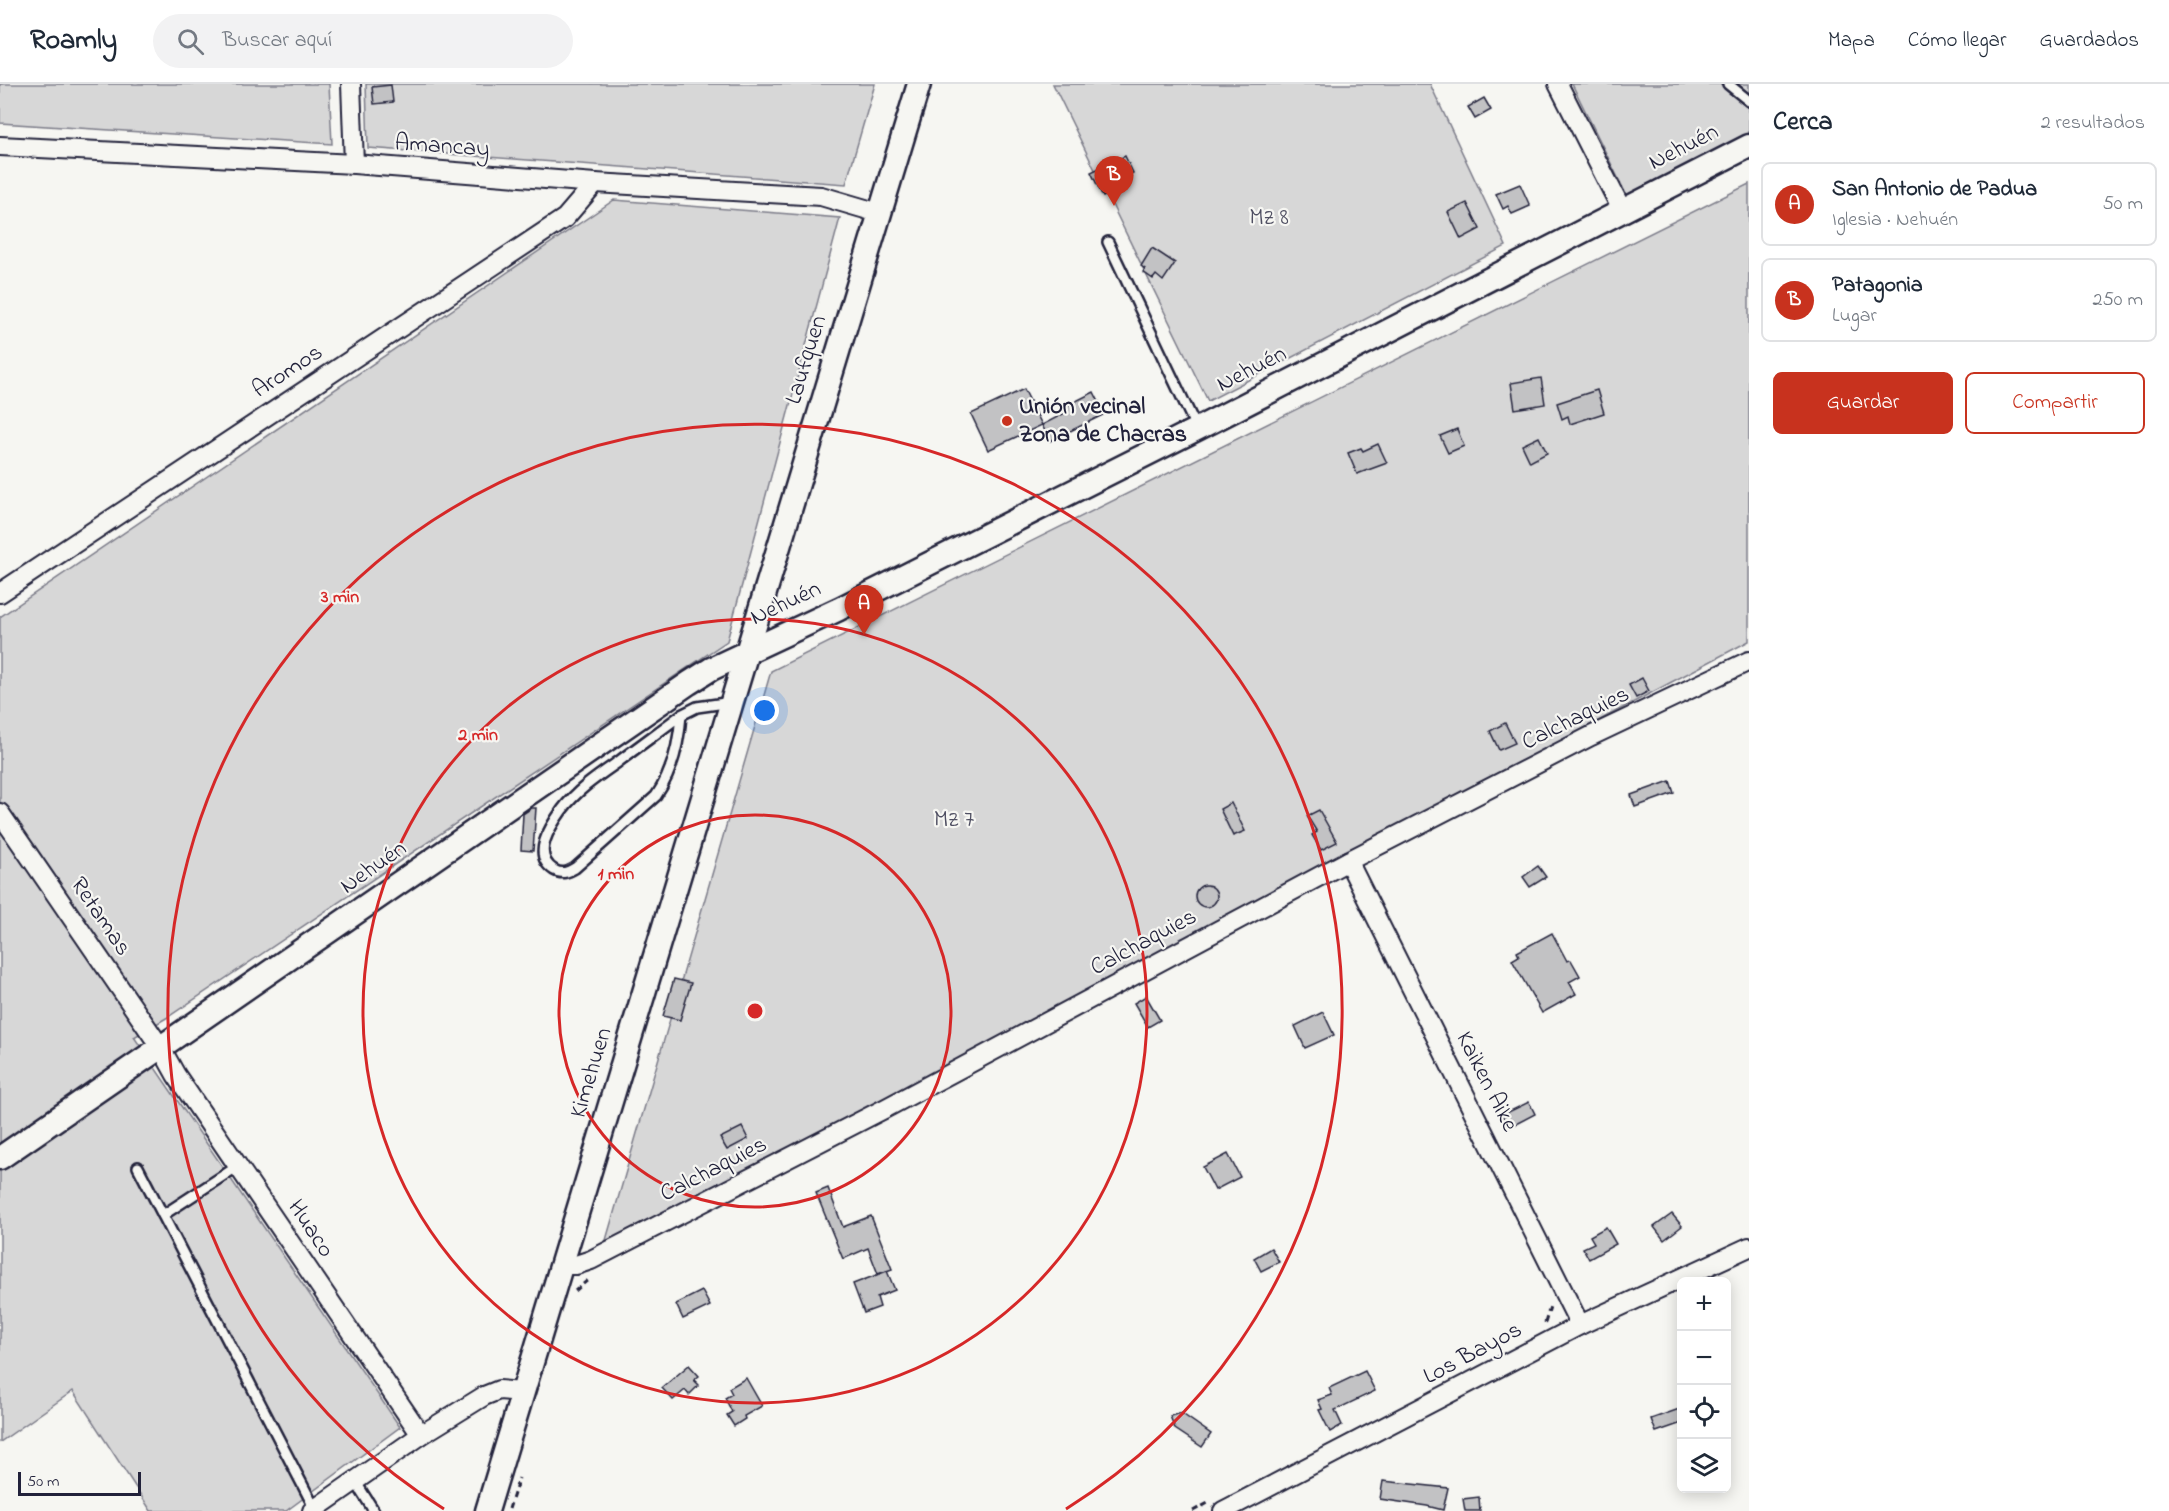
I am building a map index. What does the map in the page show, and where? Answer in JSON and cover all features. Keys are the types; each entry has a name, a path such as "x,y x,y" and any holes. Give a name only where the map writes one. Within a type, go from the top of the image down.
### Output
{"street":[{"path":"351,84 354,164"},
{"name":"Laufquen","path":"748,651 919,84"},
{"path":"1558,84 1622,210"},
{"name":"Amancay","path":"0,146 354,164 595,183 821,196 879,213"},
{"name":"Nehuén","path":"0,1158 689,682 1197,429 1749,146"},
{"name":"Aromos","path":"0,593 565,218 595,183"},
{"name":"Kimehuen","path":"487,1511 748,651"},
{"name":"Calchaquies","path":"562,1265 576,1265 591,1260 886,1108 1348,861 1591,736 1749,661"},
{"name":"Retamas","path":"0,813 161,1048"},
{"name":"Kaiken Aike","path":"1348,861 1580,1325"},
{"name":"Huaco","path":"161,1048 176,1075 421,1435"},
{"name":"Los Bayos","path":"1223,1511 1580,1325 1749,1247"},
{"path":"314,1510 421,1435 484,1396 499,1390 524,1392"}],"lane":[{"path":"1728,84 1749,101"},
{"path":"1108,242 1197,429"},
{"path":"681,716 680,733 665,783 656,796 575,868 568,872 558,873 546,865 543,858 545,841 563,808 588,784 681,716 697,707 732,702"},
{"path":"163,1215 238,1166"},
{"path":"138,1167 314,1510"},
{"path":"355,1481 374,1511"}],"path":[{"path":"573,1293 591,1278"},
{"path":"1544,1329 1552,1296"},
{"path":"509,1511 521,1472"}],"green space":[{"path":"0,84 329,84 332,144 0,123"},
{"path":"366,84 875,84 846,184 368,148"},
{"name":"Mz 8","path":"1053,84 1430,84 1506,246 1208,401"},
{"path":"1572,84 1749,84 1749,134 1628,198"},
{"name":"Mz 7","path":"1749,184 1749,641 604,1247 771,671"},
{"path":"614,200 840,218 727,641 168,1017 134,1037 400,1427 286,1511 151,1511 73,1391 0,1442 0,617"}],"building":[{"path":"391,85 393,102 374,104 372,87"},
{"path":"1484,98 1491,110 1475,119 1468,107"},
{"path":"1125,156 1133,173 1115,181 1119,189 1103,197 1091,172"},
{"path":"1520,184 1530,206 1512,214 1508,206 1503,209 1496,194"},
{"path":"1467,203 1480,229 1461,239 1448,212"},
{"path":"1152,248 1175,263 1163,281 1156,275 1153,279 1143,272 1145,269 1141,266"},
{"path":"1541,378 1545,404 1515,409 1511,383"},
{"path":"1024,389 1042,425 988,450 971,414"},
{"path":"1597,390 1604,413 1570,424 1568,416 1562,419 1557,403"},
{"path":"1094,392 1105,414 1050,441 1042,425 1067,412 1064,407"},
{"path":"1457,429 1464,446 1448,453 1440,436"},
{"path":"1539,437 1547,453 1530,462 1522,445"},
{"path":"1378,444 1387,463 1357,474 1348,453 1361,448 1363,451"},
{"path":"1642,678 1649,691 1636,698 1629,685"},
{"path":"1505,723 1515,743 1499,750 1490,731"},
{"path":"1670,781 1674,793 1635,807 1631,795"},
{"path":"1231,803 1245,831 1233,836 1220,809"},
{"path":"536,808 533,851 521,850 523,814"},
{"path":"1319,810 1337,842 1321,850 1312,835 1317,832 1307,816"},
{"path":"1538,866 1546,877 1530,887 1523,877"},
{"path":"1206,885 1214,888 1217,896 1214,904 1206,907 1198,904 1195,896 1198,888"},
{"path":"1552,933 1567,961 1571,960 1580,976 1569,982 1576,994 1542,1013 1512,960 1519,956 1517,952"},
{"path":"674,979 691,983 680,1020 663,1016"},
{"path":"1146,996 1160,1020 1148,1027 1134,1003"},
{"path":"1323,1012 1334,1035 1305,1048 1295,1026"},
{"path":"1529,1102 1535,1114 1508,1128 1502,1115"},
{"path":"742,1127 748,1139 727,1150 720,1138"},
{"path":"1228,1154 1240,1177 1215,1190 1203,1167"},
{"path":"828,1188 843,1227 871,1216 892,1269 878,1274 868,1248 843,1259 816,1193"},
{"path":"1672,1214 1682,1226 1664,1240 1654,1227"},
{"path":"1606,1227 1616,1244 1589,1259 1583,1248 1594,1243 1590,1236"},
{"path":"1271,1248 1279,1262 1261,1271 1254,1258"},
{"path":"887,1271 895,1290 877,1297 880,1307 864,1313 853,1284"},
{"path":"702,1291 710,1306 683,1319 676,1304"},
{"path":"689,1365 699,1376 694,1380 699,1385 689,1395 685,1390 673,1400 662,1388"},
{"path":"1365,1371 1375,1391 1335,1410 1342,1425 1330,1432 1319,1410 1322,1409 1318,1400 1332,1395 1329,1388"},
{"path":"746,1378 762,1406 744,1416 745,1419 734,1426 727,1415 732,1412 725,1398 732,1394 729,1388"},
{"path":"1677,1410 1677,1425 1656,1432 1651,1419"},
{"path":"1181,1413 1211,1434 1202,1447 1175,1429 1170,1416"},
{"path":"1383,1481 1448,1488 1443,1510 1380,1499"},
{"path":"1479,1497 1480,1511 1465,1511 1463,1499"}],"place":[{"name":"Patagonia","path":"1114,206"},
{"name":"Unión vecinal Zona de Chacras","path":"1007,421"},
{"name":"San Antonio de Padua","path":"864,635"}]}
